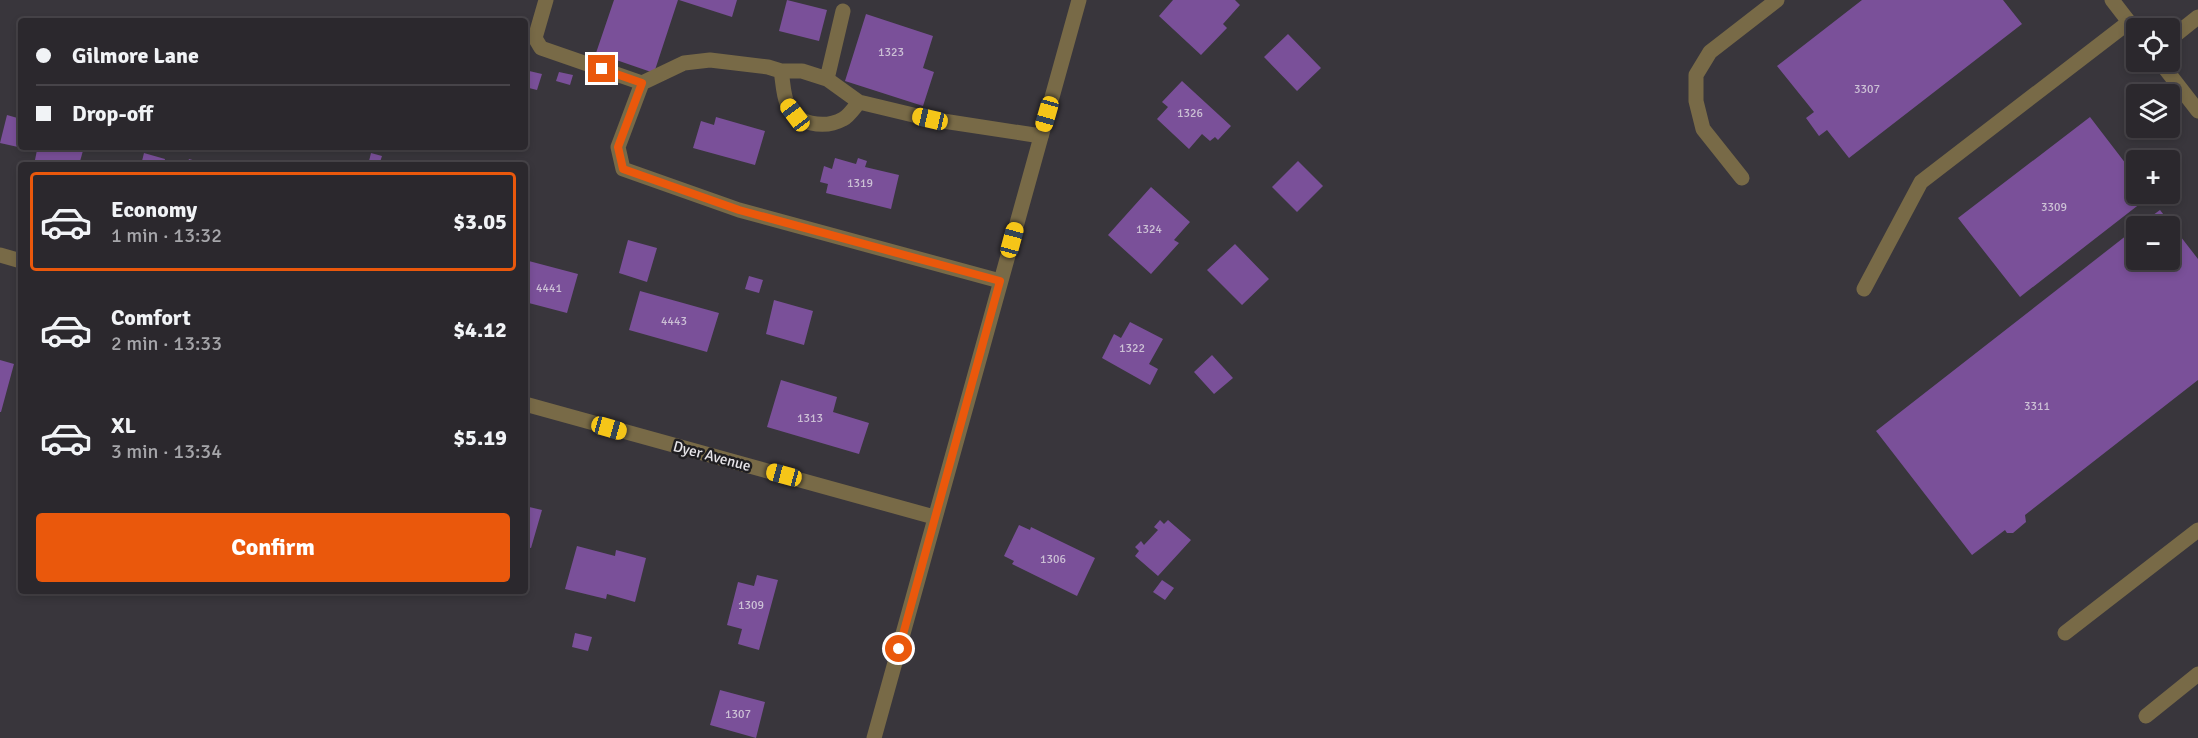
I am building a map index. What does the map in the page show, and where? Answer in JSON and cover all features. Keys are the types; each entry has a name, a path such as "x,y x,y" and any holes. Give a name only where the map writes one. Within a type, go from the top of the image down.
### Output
{"street":[{"path":"546,0 535,38 542,48 642,83"},
{"path":"874,738 1079,0"},
{"path":"1742,178 1703,129 1696,101 1696,75 1710,52 1777,0"},
{"path":"2112,0 2126,19"},
{"path":"827,80 843,11"},
{"path":"2180,31 2198,17"},
{"path":"1864,289 1921,182 2126,31"},
{"path":"1000,281 739,210 623,169 618,147 642,83 684,63 710,60 768,67 781,71 802,71 827,80 859,102 930,119 1041,136"},
{"path":"781,71 787,105 795,115 806,121 822,126 833,123 844,119 859,102"},
{"path":"2168,72 2198,111"},
{"path":"0,255 18,260"},
{"name":"Dyer Avenue","path":"528,405 934,517"},
{"path":"2065,633 2198,530"},
{"path":"2146,716 2198,674"}],"building":[{"path":"614,0 678,0 654,73 596,53"},
{"path":"679,0 737,0 732,17"},
{"path":"787,0 827,10 819,41 779,31"},
{"path":"1173,0 1235,0 1240,5 1223,24 1227,28 1201,55 1159,16"},
{"path":"1862,0 2003,0 2022,24 1849,158 1827,130 1819,136 1806,118 1814,112 1777,66"},
{"path":"866,14 933,36 923,68 934,72 923,106 845,81"},
{"path":"1288,34 1321,68 1297,91 1264,57"},
{"path":"528,71 542,74 537,90 528,88"},
{"path":"559,72 573,75 570,85 556,81"},
{"path":"1182,81 1231,126 1218,140 1215,137 1210,141 1202,134 1189,149 1157,119 1168,107 1162,102"},
{"path":"7,115 18,118 18,147 0,143"},
{"path":"716,117 765,131 755,165 693,148 701,121 714,125"},
{"path":"2090,117 2126,164 2126,204 2140,204 2020,297 1958,218"},
{"path":"37,150 83,150 80,162 35,162"},
{"path":"144,153 165,159 164,162 142,162"},
{"path":"371,153 382,156 380,162 369,162"},
{"path":"835,158 856,164 858,158 867,161 865,167 899,175 891,209 826,193 828,184 820,182 824,166 832,169"},
{"path":"1298,161 1323,186 1297,212 1272,187"},
{"path":"1151,187 1190,222 1174,240 1179,243 1151,274 1108,235"},
{"path":"2160,210 2165,216 2152,216"},
{"path":"2126,236 2126,270 2180,270 2180,236 2198,259 2198,380 2025,515 2026,522 2013,533 2007,533 2005,530 1972,555 1876,431"},
{"path":"628,240 657,248 647,282 619,273"},
{"path":"1235,244 1269,279 1242,305 1207,270"},
{"path":"528,261 578,274 567,313 528,303"},
{"path":"749,276 763,280 759,293 745,289"},
{"path":"640,291 719,313 707,352 629,330"},
{"path":"774,300 813,311 804,345 766,334"},
{"path":"1130,322 1163,339 1149,364 1158,369 1150,385 1102,358 1114,334 1121,338"},
{"path":"1212,355 1233,378 1214,394 1194,372"},
{"path":"0,360 14,364 1,412 0,412"},
{"path":"781,380 837,397 833,412 869,423 859,454 767,427"},
{"path":"528,507 542,510 531,548 528,548"},
{"path":"1160,520 1164,524 1168,520 1191,540 1158,576 1135,556 1139,551 1135,547 1141,541 1144,545 1158,530 1154,527"},
{"path":"1019,525 1030,530 1031,527 1095,558 1077,596 1012,564 1014,561 1004,556"},
{"path":"577,546 615,556 616,550 646,558 635,602 607,594 606,599 565,589"},
{"path":"757,575 778,580 759,650 738,644 742,629 727,625 738,582 754,586"},
{"path":"1162,580 1174,588 1165,600 1153,592"},
{"path":"575,633 592,637 588,651 572,647"},
{"path":"720,690 765,702 756,738 710,725"}],"route":[{"path":"602,69 642,83 618,147 623,169 739,210 1000,281 899,649"}]}
